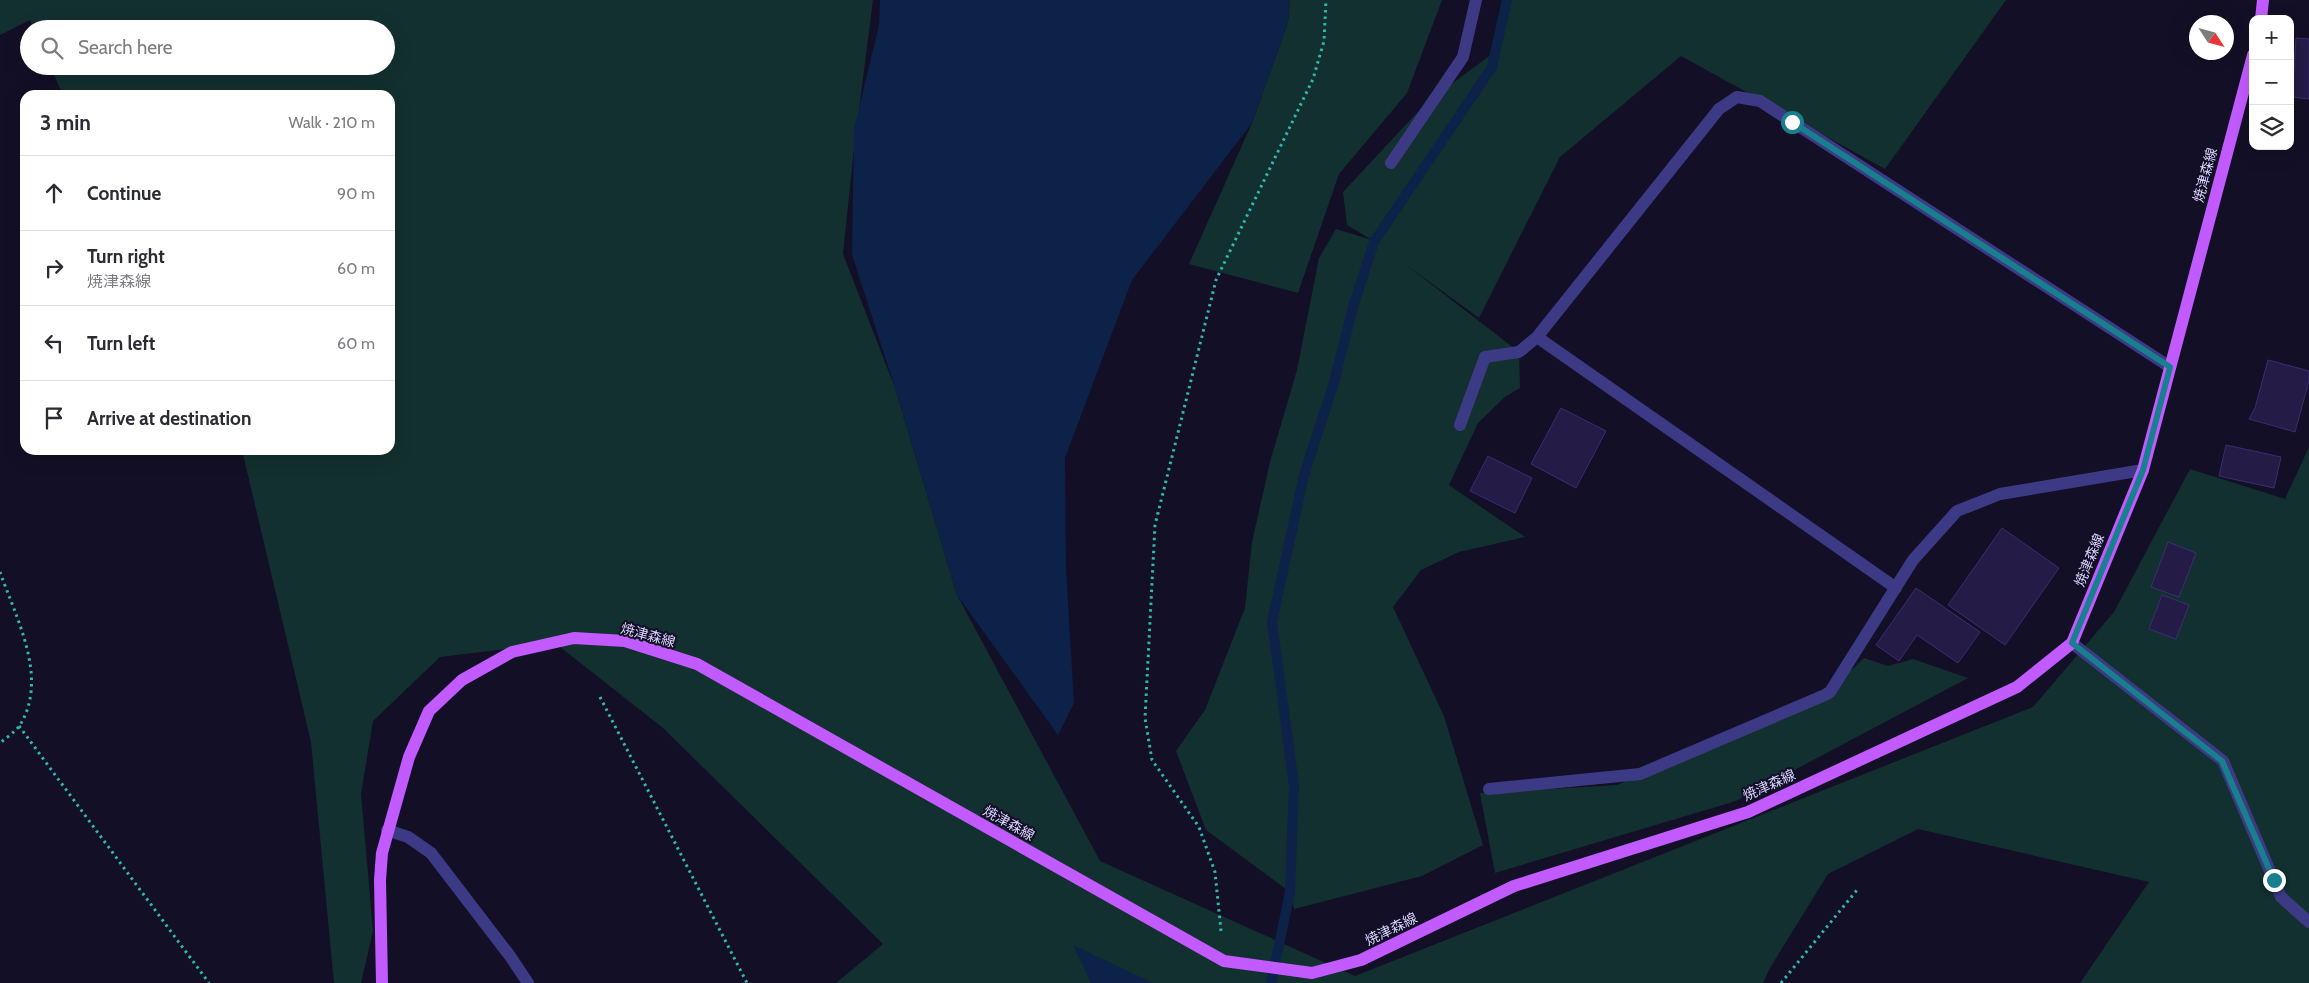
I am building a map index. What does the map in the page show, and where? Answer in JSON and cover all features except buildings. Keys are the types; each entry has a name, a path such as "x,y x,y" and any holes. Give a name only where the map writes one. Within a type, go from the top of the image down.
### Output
{"main road":[{"path":"2261,15 2263,0"},
{"name":"焼津森線","path":"382,983 380,880 387,830 409,757 429,711 462,680 512,652 574,638 625,641 697,664 1224,962 1312,973 1362,960 1514,886 1748,812 2017,687 2072,643 2143,470 2252,60"}],"street":[{"path":"1391,163 1464,57 1476,0"},
{"path":"1460,425 1485,357 1519,352 1537,337 1720,109 1737,97 1760,101 2170,367"},
{"path":"1537,337 1896,588"},
{"path":"1489,789 1640,774 1825,695 1830,692 1913,560 1957,511 2000,494 2143,470"},
{"path":"2072,643 2222,761 2281,896 2309,922"},
{"path":"387,830 408,836 431,853 510,956 528,983"}],"path":[{"path":"1224,962 1215,872 1199,827 1152,760 1145,718 1155,525 1216,280 1313,79 1324,41 1326,0"},
{"path":"0,572 26,646 32,687 27,710 19,726 0,743"},
{"path":"600,697 747,983"},
{"path":"19,726 209,983"},
{"path":"1781,983 1857,890"}],"green space":[{"path":"0,0 873,0 854,148 843,254 895,388 957,595 1100,861 1355,976 2033,707 2114,612 2190,469 2285,499 2309,447 2309,983 2080,983 2149,882 1918,829 1828,874 1770,968 1763,983 836,983 883,944 663,728 555,643 440,657 373,721 361,794 373,931 361,983 334,983 311,742 243,455 395,455 395,90 61,90 54,75 395,75 395,20 20,20 20,25 0,35"},
{"path":"1290,0 1442,0 1407,93 1339,174 1298,293 1189,264 1252,123 1288,22"},
{"path":"1506,0 2006,0 1885,169 1681,56 1560,157 1479,318 1405,264 1519,352 1520,388 1505,397 1478,423 1449,485 1525,537 1459,552 1421,570 1393,607 1444,716 1483,845 1422,876 1294,909 1290,892 1206,830 1176,751 1205,710 1245,608 1252,542 1270,462 1297,370 1319,258 1336,229 1372,240 1347,225 1343,192 1426,103 1492,54 1500,12"},
{"path":"1864,658 1888,666 1913,659 1968,678 1736,801 1495,873 1480,793 1617,785 1825,695"}],"water":[{"path":"880,0 1290,0 1288,22 1252,123 1132,280 1065,458 1066,570 1074,703 1058,735 957,595 895,388 852,255 854,129 879,25"},
{"path":"1073,945 1153,983 1091,983"}],"waterway":[{"path":"1271,983 1290,892 1294,785 1272,622 1304,475 1333,386 1353,307 1374,242 1492,67 1507,0"}],"route":[{"path":"1792,122 2170,367 2143,470 2072,643 2222,761 2274,880"}]}
